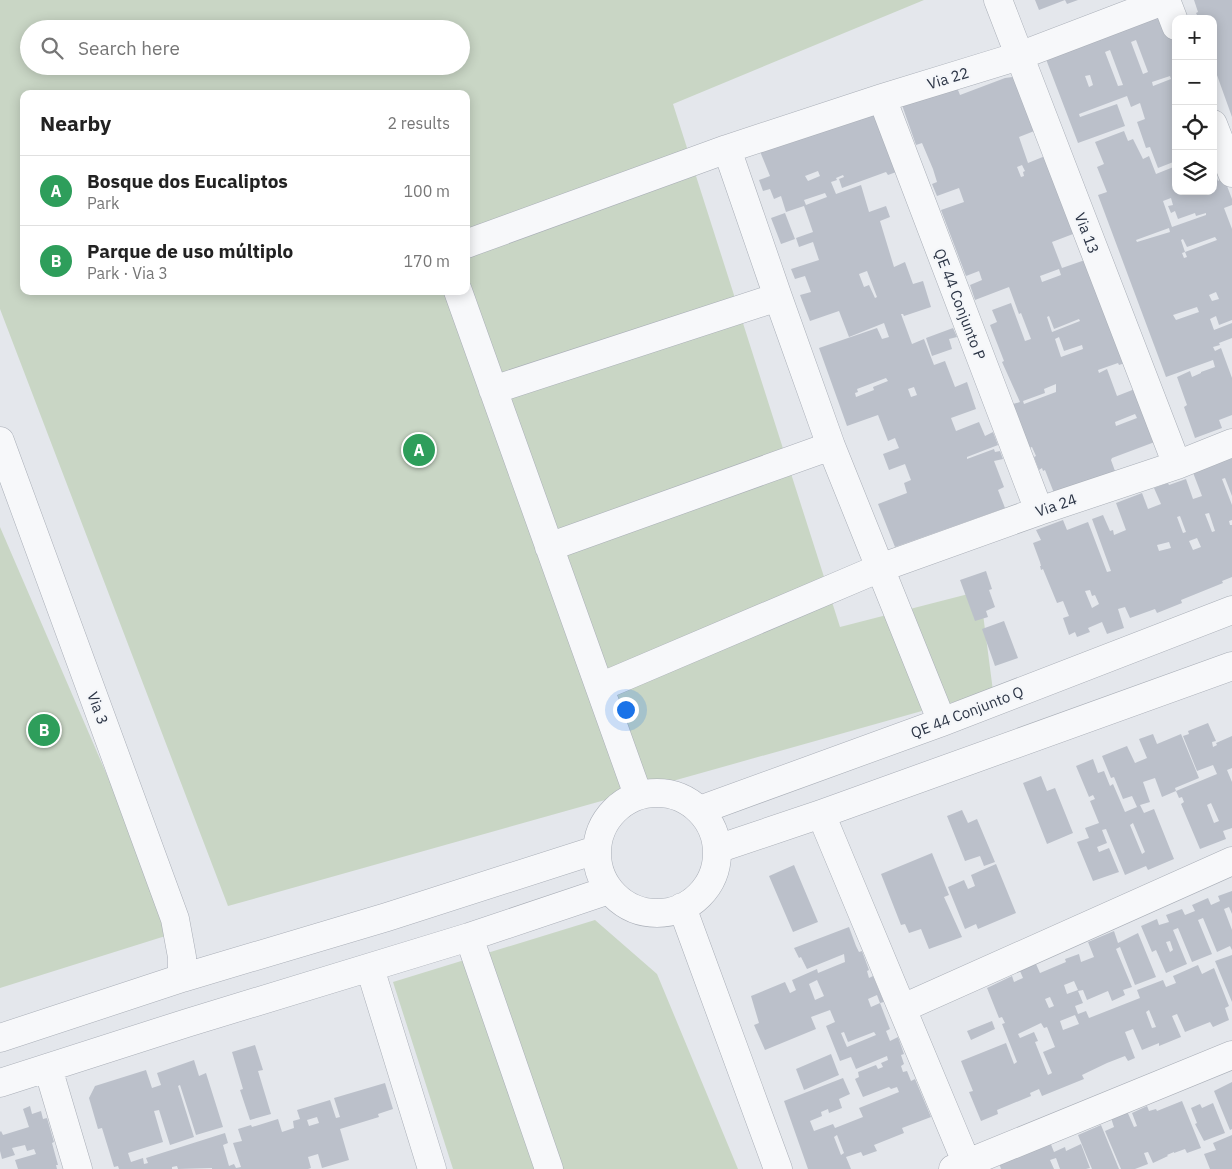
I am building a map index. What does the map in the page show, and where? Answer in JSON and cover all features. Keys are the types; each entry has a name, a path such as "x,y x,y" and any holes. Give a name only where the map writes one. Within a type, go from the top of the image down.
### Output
{"street":[{"name":"Via 13","path":"998,0 1177,465"},
{"name":"Via 22","path":"470,243 727,149 882,98 1019,56 1166,0"},
{"path":"1166,0 1172,16"},
{"name":"QE 44 Conjunto P","path":"882,98 1039,511"},
{"path":"1217,134 1232,172"},
{"path":"727,149 831,446 942,722"},
{"path":"459,295 638,795"},
{"path":"493,390 778,297"},
{"name":"Via 3","path":"0,440 175,919 182,957 182,978"},
{"name":"Via 24","path":"600,687 880,568 1039,511 1177,465 1232,444"},
{"path":"549,547 831,446"},
{"name":"QE 44 Conjunto Q","path":"700,810 942,722 1232,610"},
{"path":"717,849 821,814 1232,666"},
{"path":"653,792 667,793 682,798 700,810 712,828 717,849 715,866 709,882 699,896 682,907 663,912 640,911 620,901 609,890 599,871 596,850 599,836 609,816 625,801 638,795 653,792"},
{"path":"821,814 903,1008 963,1167 1232,1054"},
{"path":"0,1038 182,978 596,850"},
{"path":"903,1008 1232,861"},
{"path":"0,1083 469,937 609,890"},
{"path":"682,907 778,1169"},
{"path":"469,937 549,1169"},
{"path":"370,968 428,1168"},
{"path":"48,1068 78,1169"}],"green space":[{"path":"0,0 924,0 673,104 840,627 980,591 993,691 228,906 0,309"},
{"path":"0,527 175,933 0,988"},
{"path":"595,920 657,974 738,1169 453,1169 393,982"}],"building":[{"path":"1035,0 1065,0 1039,10"},
{"path":"1065,0 1078,0 1067,4"},
{"path":"1194,0 1232,0 1232,117 1217,75 1217,15 1197,15 1196,13 1198,12"},
{"path":"1165,16 1172,34 1172,163 1158,168 1150,147 1146,148 1137,122 1145,119 1140,103 1131,107 1127,96 1079,114 1080,117 1117,104 1125,126 1078,143 1044,54 1129,22","holes":["1136,40 1148,72 1143,74 1131,42","1110,50 1123,85 1118,86 1105,52","1090,75 1093,85 1089,87 1085,76","1170,76 1171,79 1153,86 1152,82"]},
{"path":"1019,76 1042,128 1019,137 1028,163 1050,154 1081,231 1052,242 1062,268 1085,260 1131,361 1098,370 1099,373 1107,369 1117,396 1140,387 1160,440 1112,458 1115,471 1054,493 1045,470 1043,471 1042,468 1039,470 1032,447 1029,448 1013,404 1020,402 1002,362 1004,361 990,325 997,322 992,310 1011,303 1025,341 1031,339 1021,313 1019,314 1009,287 975,300 970,285 982,280 979,271 966,276 941,210 964,202 959,188 937,196 932,184 937,182 933,169 922,143 916,145 902,105 956,85 960,95 1005,78","holes":["1022,165 1025,171 1023,172 1024,176 1021,177 1017,167","1059,269 1061,275 1042,282 1040,276","1049,316 1054,329 1079,319 1080,321 1052,332 1047,317","1059,337 1064,351 1082,345 1083,349 1061,357 1055,339","1056,384 1056,392 1024,404 1023,401 1045,393 1044,389","1135,414 1137,418 1116,426 1115,422"]},
{"path":"874,108 899,171 888,175 886,172 842,188 839,179 844,177 843,175 831,182 836,194 861,185 869,212 886,206 890,217 880,221 894,267 905,262 913,284 923,281 931,307 904,316 901,314 912,344 924,339 934,365 945,361 955,387 967,382 976,409 951,418 956,431 979,422 985,436 993,432 998,445 967,457 967,459 994,449 995,452 1000,451 1003,459 994,461 1004,487 998,490 1005,508 895,547 878,504 907,493 904,483 911,480 905,464 889,470 883,454 899,448 895,438 888,441 878,415 847,426 819,348 877,328 882,339 889,337 884,323 849,337 839,311 810,321 800,295 811,292 805,276 795,279 791,269 819,260 813,242 799,247 796,238 813,232 804,206 786,212 781,196 774,199 770,189 763,191 759,180 770,176 759,149","holes":["818,171 820,176 808,181 805,176","825,193 827,197 806,205 804,200","867,271 877,297 875,298 869,285 864,287 859,274","886,378 888,381 873,387 874,390 856,397 855,393 858,392 857,389","914,387 917,395 911,397 908,389"]},
{"path":"1124,131 1128,141 1133,139 1143,159 1149,156 1156,174 1172,168 1172,195 1217,195 1217,179 1218,181 1224,178 1232,199 1232,205 1224,208 1232,229 1232,320 1219,325 1216,316 1210,319 1214,330 1232,323 1232,338 1213,347 1215,351 1221,348 1232,378 1232,415 1219,420 1222,428 1195,438 1184,407 1187,405 1177,377 1190,371 1192,377 1215,367 1213,360 1166,377 1098,195 1107,192 1097,167 1104,164 1095,142","holes":["1171,198 1173,205 1168,206 1171,213 1175,211 1178,219 1195,213 1196,216 1206,213 1206,215 1172,227 1163,201","1169,228 1170,232 1137,242 1136,240","1215,237 1217,240 1185,252 1181,240 1183,239 1187,247","1185,252 1187,257 1184,258 1182,253","1216,292 1219,299 1212,301 1209,295","1197,307 1199,312 1176,320 1173,315"]},
{"path":"785,213 795,239 781,244 771,218"},
{"path":"953,328 957,337 949,339 952,349 932,356 926,338"},
{"path":"1232,456 1232,496 1225,478 1222,479 1232,505 1232,520 1229,521 1230,525 1232,525 1232,577 1222,581 1223,583 1181,600 1182,603 1157,613 1155,609 1130,618 1125,607 1118,609 1124,628 1107,634 1102,622 1088,628 1090,632 1077,637 1075,632 1069,635 1063,618 1069,616 1063,601 1057,603 1043,569 1041,570 1033,543 1041,540 1036,530 1063,520 1067,530 1088,522 1107,572 1111,571 1092,519 1103,515 1110,531 1113,530 1114,535 1126,530 1116,503 1142,493 1148,509 1161,504 1154,488 1186,479 1193,499 1202,496 1192,470","holes":["1209,513 1215,531 1212,532 1205,514","1180,516 1186,532 1183,533 1177,517","1197,538 1201,547 1193,550 1189,541","1169,542 1171,548 1159,551 1157,545","1090,590 1092,596 1095,595 1099,604 1092,608 1085,591"]},
{"path":"986,571 992,589 989,590 995,607 986,611 988,617 975,621 960,580"},
{"path":"1004,621 1018,658 995,666 982,629"},
{"path":"1208,723 1216,741 1212,742 1213,747 1217,745 1216,743 1232,736 1232,768 1227,770 1232,782 1232,828 1223,831 1226,839 1200,849 1181,804 1184,802 1182,797 1179,798 1176,791 1217,774 1213,765 1197,771 1183,736 1189,734 1188,731","holes":["1211,803 1219,821 1214,823 1207,805"]},
{"path":"1153,734 1157,744 1181,734 1199,778 1175,788 1176,791 1162,797 1155,778 1143,782 1150,802 1140,805 1144,813 1154,809 1174,859 1148,870 1146,866 1125,875 1106,829 1102,830 1107,843 1097,847 1099,852 1109,848 1119,872 1093,881 1077,842 1089,838 1085,828 1099,823 1090,801 1095,799 1093,795 1089,797 1076,766 1093,759 1098,773 1104,771 1110,786 1113,784 1125,812 1137,807 1132,796 1123,799 1114,777 1111,778 1102,756 1127,746 1135,763 1147,758 1139,739","holes":["1133,823 1145,852 1142,854 1130,825"]},
{"path":"1041,776 1047,791 1055,788 1073,833 1047,844 1023,783"},
{"path":"962,810 968,823 977,819 995,862 984,866 980,856 965,861 947,816"},
{"path":"932,853 949,895 944,897 962,937 929,949 921,929 909,933 905,924 901,925 881,874"},
{"path":"996,864 1016,913 978,929 976,924 965,929 948,887 964,880 968,889 975,886 971,875"},
{"path":"794,865 818,922 793,932 769,876"},
{"path":"1232,891 1232,914 1229,907 1224,909 1232,930 1232,950 1230,946 1217,952 1203,918 1198,920 1212,954 1192,962 1178,928 1173,930 1187,964 1166,973 1156,950 1152,952 1141,926 1157,919 1159,925 1169,922 1166,915 1182,909 1185,915 1195,911 1192,905 1208,898 1211,905 1220,901 1218,896","holes":["1170,941 1173,950 1170,952 1166,942"]},
{"path":"849,927 859,952 862,951 869,970 867,971 869,978 873,976 884,1002 880,1003 890,1029 886,1031 890,1041 898,1037 904,1054 901,1055 904,1064 901,1066 903,1072 907,1071 911,1081 915,1079 931,1117 902,1128 904,1133 874,1145 877,1151 863,1156 861,1152 846,1157 851,1169 808,1169 784,1101 843,1078 850,1094 839,1099 842,1108 829,1113 828,1109 821,1112 822,1116 810,1121 814,1131 833,1124 835,1128 863,1117 859,1108 899,1092 897,1087 891,1089 889,1087 863,1097 855,1079 859,1077 858,1072 876,1065 878,1069 883,1067 881,1063 888,1060 887,1056 856,1069 851,1057 840,1061 826,1026 835,1022 830,1010 811,1017 816,1029 765,1050 754,1025 759,1023 751,996 785,982 790,993 796,990 792,980 817,969 818,973 845,962 844,954 807,969 794,948","holes":["817,980 824,996 815,1000 809,984","877,995 880,1003 871,1007 868,999","844,1032 848,1042 874,1032 876,1035 847,1047 841,1033","837,1135 844,1153 841,1155 834,1137"]},
{"path":"1114,931 1118,943 1138,933 1156,977 1135,985 1120,947 1116,949 1132,987 1123,990 1125,995 1112,1001 1108,991 1087,1000 1083,990 1078,991 1083,1003 1075,1006 1078,1014 1086,1011 1089,1018 1140,998 1137,990 1163,980 1166,987 1176,983 1173,976 1198,965 1202,974 1214,968 1229,1006 1225,1008 1229,1020 1213,1027 1210,1022 1185,1032 1177,1014 1172,1016 1181,1037 1159,1046 1159,1043 1142,1050 1133,1029 1125,1032 1135,1058 1128,1061 1125,1056 1107,1063 1082,1075 1084,1079 1042,1096 1039,1089 1030,1093 1031,1096 997,1110 998,1114 981,1121 969,1092 973,1091 961,1061 1006,1043 1014,1064 1017,1062 1002,1024 1005,1023 1002,1017 999,1018 987,988 1012,976 1014,982 1023,978 1020,971 1036,964 1040,973 1066,962 1065,959 1079,954 1081,962 1094,957 1088,942","holes":["1074,981 1078,990 1067,994 1064,985","1050,997 1054,1006 1049,1008 1045,999","1149,1010 1156,1027 1152,1028 1146,1012","1075,1015 1079,1024 1063,1030 1060,1021","1041,1023 1044,1028 1047,1027 1055,1047 1043,1052 1052,1073 1048,1075 1035,1042 1038,1041 1034,1032 1020,1038 1018,1034"]},
{"path":"1232,955 1232,1002 1215,961"},
{"path":"992,1021 995,1029 971,1040 967,1031"},
{"path":"255,1045 263,1070 258,1071 271,1114 250,1120 240,1090 243,1089 232,1052"},
{"path":"831,1054 839,1075 804,1090 796,1069"},
{"path":"194,1060 199,1076 206,1073 223,1127 196,1135 180,1085 178,1086 194,1137 170,1145 159,1110 154,1111 163,1142 128,1153 131,1162 143,1158 144,1164 148,1163 146,1158 225,1133 228,1143 223,1145 229,1166 234,1164 236,1168 241,1167 233,1143 242,1141 238,1129 278,1119 282,1132 294,1128 293,1121 300,1119 297,1110 330,1100 336,1118 340,1117 334,1098 385,1083 393,1109 378,1114 379,1117 340,1129 349,1160 322,1168 318,1154 308,1157 311,1168 308,1169 178,1169 177,1166 172,1167 172,1169 119,1169 118,1166 114,1167 102,1128 98,1129 89,1098 95,1086 146,1070 152,1088 161,1085 157,1073","holes":["317,1117 319,1123 309,1126 307,1120"]},
{"path":"1232,1082 1232,1129 1230,1130 1214,1091"},
{"path":"1182,1101 1201,1148 1187,1153 1185,1149 1174,1152 1153,1163 1148,1152 1144,1153 1148,1164 1135,1169 1121,1169 1105,1131 1114,1127 1111,1118 1127,1111 1134,1127 1137,1126 1132,1113 1147,1106 1149,1111 1156,1109 1157,1111"},
{"path":"1213,1103 1225,1133 1204,1141 1195,1124 1197,1123 1191,1108 1200,1104 1202,1108"},
{"path":"30,1106 32,1114 41,1111 43,1119 47,1118 54,1142 52,1143 58,1165 56,1165 57,1169 18,1169 15,1160 36,1154 34,1149 27,1151 25,1145 12,1148 15,1155 2,1159 0,1132 3,1135 29,1127 23,1109"},
{"path":"1101,1125 1119,1169 1092,1169 1078,1135"},
{"path":"1232,1135 1232,1169 1210,1169 1204,1154 1216,1150 1213,1143"},
{"path":"1050,1142 1054,1152 1065,1147 1066,1151 1081,1144 1090,1168 1060,1169 1056,1158 1050,1160 1054,1169 1001,1169 999,1163"}],"place":[{"name":"Bosque dos Eucaliptos","path":"419,450"},
{"name":"Parque de uso múltiplo","path":"44,730"}]}
